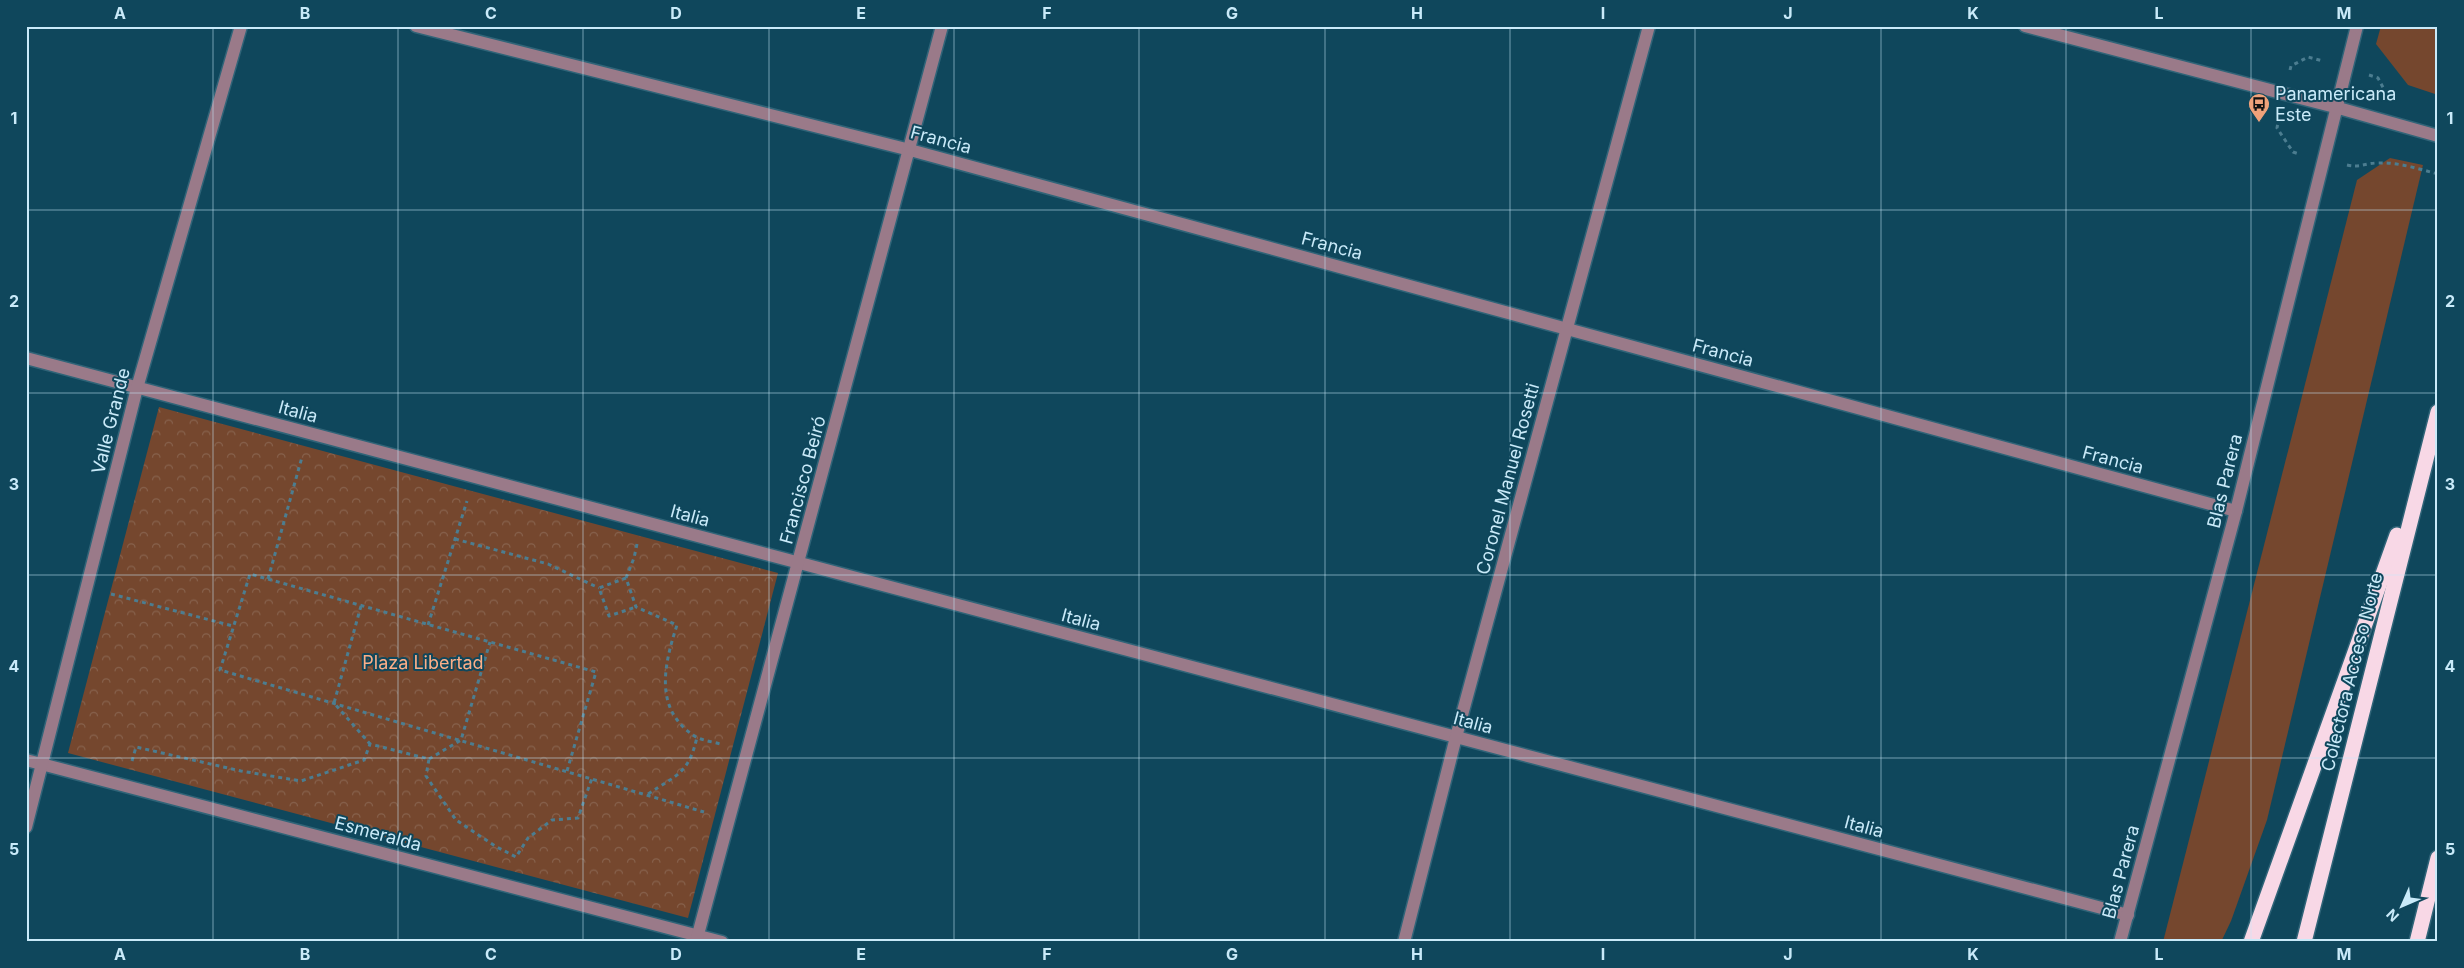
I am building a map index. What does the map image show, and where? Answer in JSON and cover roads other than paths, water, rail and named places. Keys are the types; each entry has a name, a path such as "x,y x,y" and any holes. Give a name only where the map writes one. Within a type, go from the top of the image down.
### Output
{"highway":[{"name":"Colectora Acceso Norte","path":"2304,942 2438,412"},
{"path":"2251,942 2427,454"},
{"path":"2417,942 2438,858"}],"street":[{"name":"Valle Grande","path":"26,827 137,388 241,26"},
{"name":"Francia","path":"416,26 910,150 2236,511"},
{"name":"Francisco Beiró","path":"697,938 942,26"},
{"name":"Coronel Manuel Rosetti","path":"1404,942 1456,737 1649,26"},
{"path":"2025,26 2335,107 2438,136"},
{"name":"Blas Parera","path":"2120,942 2236,511 2335,107 2357,26"},
{"name":"Italia","path":"26,358 2128,915"},
{"name":"Esmeralda","path":"26,760 697,938 722,942"}],"place":[{"name":"Panamericana Este","path":"2259,123"}],"park label":[{"name":"Plaza Libertad","path":"423,663"}]}
